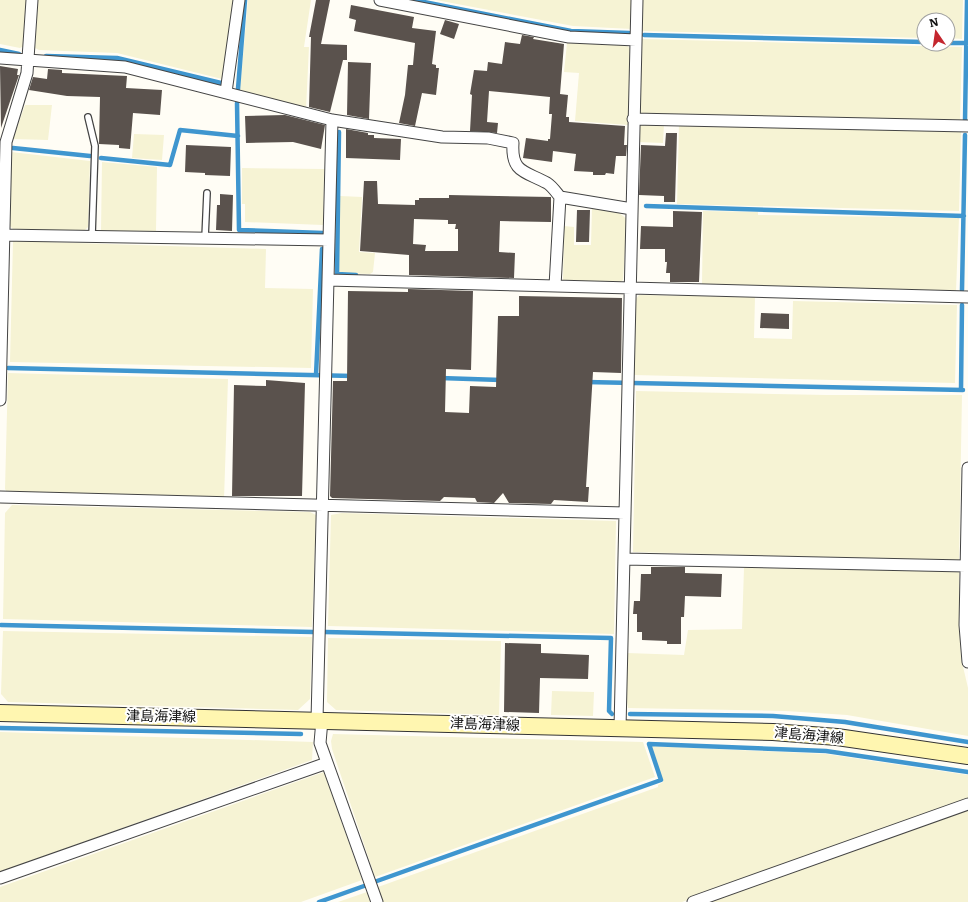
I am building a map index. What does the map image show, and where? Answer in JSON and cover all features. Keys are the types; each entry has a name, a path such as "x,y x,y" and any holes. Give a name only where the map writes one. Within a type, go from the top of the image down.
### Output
{"main road":[{"name":"津島海津線","path":"0,713 773,732 837,737 968,756"}],"street":[{"path":"0,400 1,234 6,142 27,73 32,0"},
{"path":"226,92 238,0"},
{"path":"380,0 569,37 636,40"},
{"path":"620,728 633,119 637,0"},
{"path":"0,58 124,67 332,120 442,137 488,138 513,143 512,154 515,165 526,174 549,184 560,197 632,209"},
{"path":"633,119 968,126"},
{"path":"332,120 322,505 320,743 377,902"},
{"path":"555,286 560,197"},
{"path":"1,234 329,240"},
{"path":"328,280 968,297"},
{"path":"968,468 965,625 968,662"},
{"path":"0,497 625,512"},
{"path":"624,559 966,566"},
{"path":"0,878 327,763"},
{"path":"693,902 968,804"}],"lane":[{"path":"88,117 95,146 92,236"},
{"path":"205,238 207,193"}],"shaded area":[{"path":"0,0 28,0 24,46 20,48 0,44"},
{"path":"38,0 233,0 225,76 222,79 117,53 39,50 35,48"},
{"path":"248,0 311,0 304,47 309,47 306,109 240,90"},
{"path":"436,0 634,0 632,29 573,26"},
{"path":"642,0 963,0 962,39 956,39 956,12 916,12 916,38 641,31"},
{"path":"641,39 916,46 916,52 956,52 956,47 962,47 960,123 643,116 639,111"},
{"path":"567,43 626,45 631,49 628,125 575,121 579,73 564,72"},
{"path":"25,105 52,105 48,140 13,139"},
{"path":"644,123 664,124 663,143 637,142 638,128"},
{"path":"679,124 961,132 959,211 677,204"},
{"path":"134,134 164,135 162,160 132,158"},
{"path":"11,152 90,161 88,227 84,231 14,230 9,225"},
{"path":"102,162 157,167 156,231 101,231"},
{"path":"242,168 324,169 323,225 245,222 245,204 242,204"},
{"path":"340,196 362,197 359,252 375,253 373,272 370,274 338,273"},
{"path":"592,207 619,213 627,219 623,280 619,283 563,282 564,226 574,227 574,245 591,245"},
{"path":"703,211 758,212 758,215 959,218 956,291 702,284"},
{"path":"13,241 266,249 265,288 313,289 311,368 10,362"},
{"path":"639,295 755,297 754,338 792,339 793,301 957,305 955,383 634,375 636,299"},
{"path":"8,373 228,379 224,499 8,494 5,489"},
{"path":"636,391 827,395 962,395 959,561 633,552"},
{"path":"12,505 310,512 316,515 312,627 3,619 5,513"},
{"path":"342,513 616,521 614,634 328,626 331,515"},
{"path":"744,568 959,571 959,623 961,658 968,688 968,736 847,715 785,711 628,708 627,653 684,655 688,630 742,629"},
{"path":"3,631 312,637 310,699 298,710 8,702 1,694"},
{"path":"328,638 501,641 499,715 336,710 327,702"},
{"path":"552,691 594,692 593,716 551,715"},
{"path":"0,732 313,742 312,760 0,872"},
{"path":"333,734 643,742 655,777 375,877 332,749 331,741"},
{"path":"652,746 826,754 968,775 968,799 682,902 383,902 378,887 658,787 658,785 663,782"},
{"path":"324,772 362,880 301,902 0,902 0,887"},
{"path":"968,809 968,902 707,902"},
{"path":"367,892 371,902 338,902"}],"building":[{"path":"316,0 330,0 321,44 347,45 347,60 343,60 330,112 309,107 311,37 309,37"},
{"path":"351,5 414,17 412,28 436,31 432,64 436,65 436,68 439,68 436,95 422,93 415,126 399,123 405,95 408,65 413,65 415,43 354,31 356,20 349,18"},
{"path":"445,20 459,24 454,39 440,34"},
{"path":"522,35 534,37 533,39 564,44 560,94 568,95 566,117 569,117 569,122 625,126 624,145 627,145 626,156 616,156 614,174 606,173 605,175 593,175 593,172 574,171 576,154 553,151 552,162 523,158 526,138 548,141 548,139 550,139 552,114 549,114 550,97 489,91 487,122 498,123 497,133 470,131 472,95 470,94 474,70 487,71 488,62 502,64 505,42 520,44"},
{"path":"348,62 371,63 369,119 347,115"},
{"path":"0,66 18,69 17,75 19,75 1,128"},
{"path":"48,69 62,70 62,73 127,76 126,88 162,90 160,115 133,113 130,149 119,148 119,145 99,144 100,97 67,96 29,90 33,77 47,79"},
{"path":"285,115 325,125 321,149 293,142 246,143 245,116"},
{"path":"346,129 368,133 368,135 374,135 374,138 401,139 400,160 346,158"},
{"path":"666,133 677,133 675,202 664,202 664,196 639,195 641,145 665,146"},
{"path":"186,145 231,147 230,176 205,175 205,173 185,172"},
{"path":"364,181 377,181 378,204 415,205 415,200 419,200 419,198 449,198 449,195 551,197 551,222 500,221 499,252 515,253 514,278 409,275 409,255 360,251","holes":["414,219 448,220 448,224 456,224 455,229 458,229 458,251 425,251 426,245 413,244"]},
{"path":"220,194 233,195 232,231 216,230 217,205 220,205"},
{"path":"577,210 590,210 589,242 576,242"},
{"path":"673,211 702,212 699,282 670,282 670,273 666,273 667,262 665,262 665,249 640,249 641,226 673,227"},
{"path":"408,289 473,291 471,370 446,369 445,412 469,413 470,386 496,387 498,316 519,316 519,296 622,298 621,373 593,372 586,487 589,487 588,502 554,500 551,504 509,503 503,493 494,503 477,502 475,498 444,497 440,501 332,498 330,496 333,381 347,381 348,291 408,292"},
{"path":"761,313 789,314 789,329 760,328"},
{"path":"266,380 305,383 302,496 232,496 234,385 266,386"},
{"path":"651,567 685,567 685,573 722,574 721,597 685,596 684,617 681,617 681,644 667,644 667,641 642,640 642,632 637,632 637,614 633,614 634,601 640,601 641,574 651,574"},
{"path":"505,643 541,644 541,653 589,655 588,679 540,678 539,713 504,712"}],"waterway":[{"path":"238,89 245,0"},
{"path":"414,0 571,31 629,33"},
{"path":"965,121 967,0"},
{"path":"644,35 916,42"},
{"path":"956,43 967,43"},
{"path":"0,50 19,54"},
{"path":"46,56 117,58 221,83"},
{"path":"237,103 239,230 323,233"},
{"path":"101,158 170,165 180,130 238,136"},
{"path":"339,132 337,274 356,275"},
{"path":"962,290 965,135"},
{"path":"13,148 90,156"},
{"path":"646,206 964,216"},
{"path":"316,375 322,249"},
{"path":"961,390 962,305"},
{"path":"8,368 353,376"},
{"path":"440,378 501,380"},
{"path":"586,382 963,390"},
{"path":"1,625 313,632"},
{"path":"325,632 611,638 609,711 612,714"},
{"path":"630,714 773,716 845,722 968,742"},
{"path":"0,728 301,734"},
{"path":"377,881 661,780 649,744 826,751 968,772"},
{"path":"319,902 364,886"}]}
